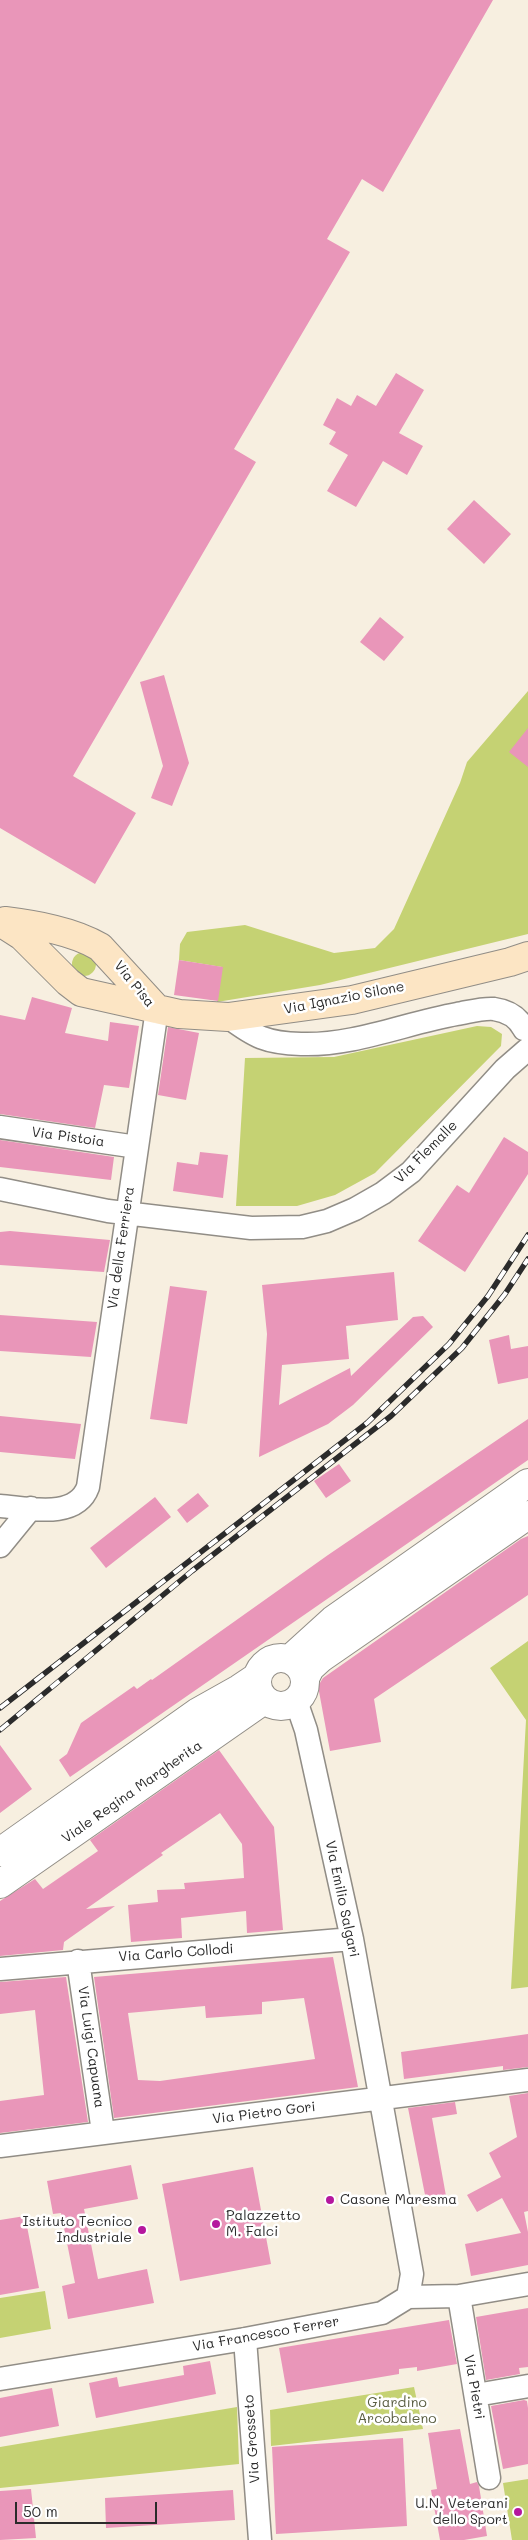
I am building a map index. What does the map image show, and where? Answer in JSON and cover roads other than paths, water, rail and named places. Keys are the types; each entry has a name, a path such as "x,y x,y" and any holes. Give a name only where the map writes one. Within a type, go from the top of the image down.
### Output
{"main road":[{"name":"Via Pisa","path":"0,921 30,925 90,941 110,955 156,1009"},
{"name":"Via Pisa","path":"0,921 22,936 68,982 81,992 156,1009"},
{"path":"56,969 62,950 77,937"},
{"name":"Via Ignazio Silone","path":"156,1009 179,1014 228,1017 352,1000 528,956"}],"street":[{"path":"526,1039 528,1007"},
{"name":"Via della Ferriera","path":"31,1508 61,1508 78,1503 84,1496 88,1486 156,1009"},
{"path":"228,1017 253,1036 276,1042 302,1044 336,1042 444,1016 487,1009 513,1015 520,1020 526,1039"},
{"name":"Via Flemalle","path":"0,1190 108,1211 252,1228 302,1227 327,1221 355,1209 383,1193 411,1172 505,1069 526,1039"},
{"name":"Via Pistoia","path":"0,1127 137,1147"},
{"path":"260,1688 280,1706 333,1620 528,1483"},
{"path":"0,1506 31,1508"},
{"path":"0,1546 31,1508"},
{"path":"297,1679 321,1658 528,1515"},
{"name":"Viale Regina Margherita","path":"260,1688 260,1669 273,1658 297,1679"},
{"name":"Via Emilio Salgari","path":"297,1679 306,1730 352,1939 412,2274 408,2297"},
{"name":"Viale Regina Margherita","path":"0,1852 198,1712 239,1689 260,1688"},
{"name":"Viale Regina Margherita","path":"0,1884 260,1688"},
{"name":"Via Carlo Collodi","path":"0,1969 352,1939"},
{"name":"Via Luigi Capuana","path":"78,1961 103,2132"},
{"name":"Via Pietro Gori","path":"0,2146 528,2080"},
{"path":"408,2297 459,2296 528,2284"},
{"name":"Via Pietri","path":"459,2296 489,2478"},
{"name":"Via Francesco Ferrer","path":"0,2379 245,2339 382,2313 408,2297"},
{"name":"Via Grosseto","path":"245,2339 260,2540"},
{"path":"476,2395 528,2386"}],"railway":[{"path":"0,1708 367,1423 449,1344 488,1296 528,1235"},
{"path":"0,1730 192,1571 391,1416 462,1348 505,1294 528,1259"}],"place":[{"name":"Casone Maresma","path":"330,2200"},
{"name":"Palazzetto M. Falci","path":"216,2224"},
{"name":"Istituto Tecnico Industriale","path":"142,2230"},
{"name":"U.N. Veterani dello Sport","path":"518,2512"}],"park label":[{"name":"Giardino Arcobaleno","path":"397,2412"}]}
